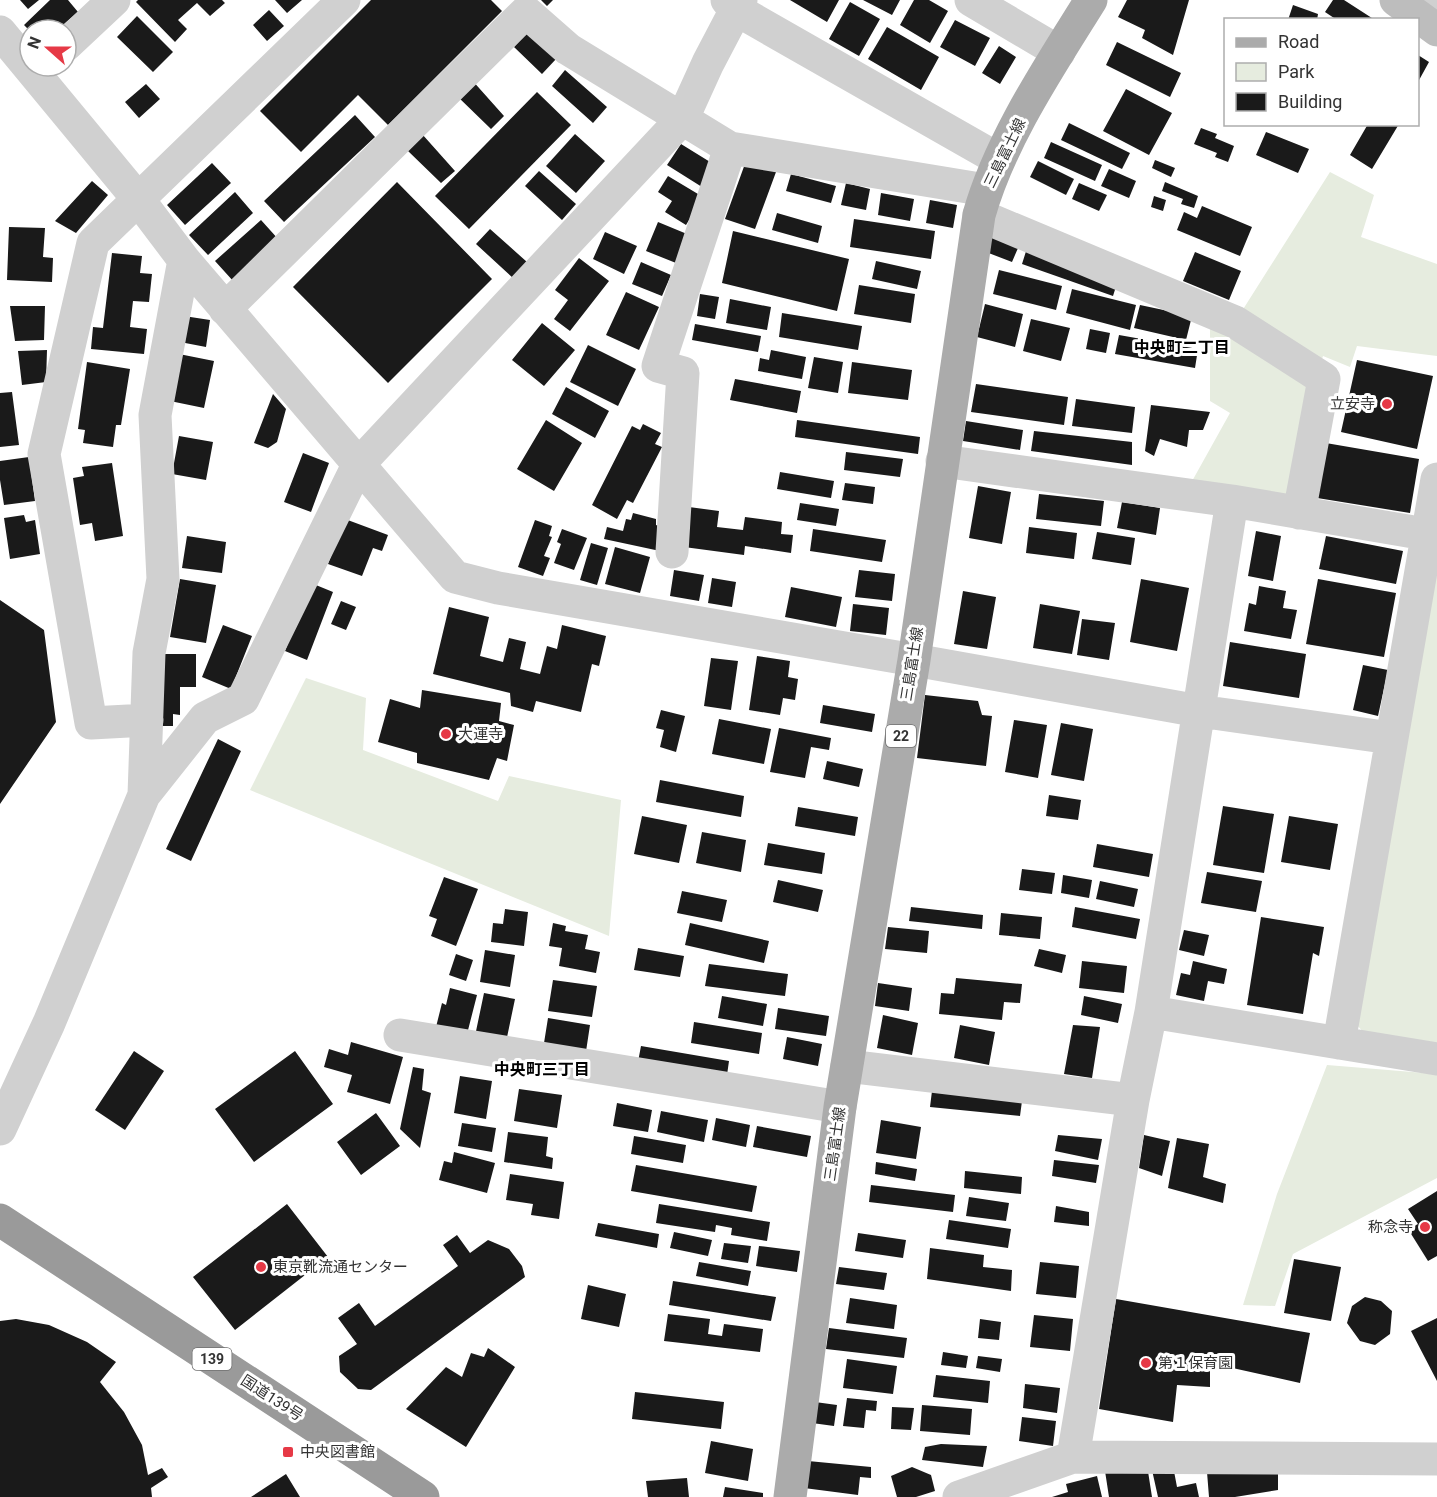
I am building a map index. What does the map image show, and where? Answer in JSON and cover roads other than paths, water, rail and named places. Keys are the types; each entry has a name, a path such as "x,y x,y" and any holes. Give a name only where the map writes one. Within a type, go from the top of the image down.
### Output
{"highway":[{"name":"国道139号","path":"0,1220 423,1497"}],"main road":[{"name":"三島富士線","path":"790,1497 840,1107 914,660 982,202 998,159 1090,0"}],"street":[{"path":"78,34 114,0"},
{"path":"147,720 91,723 45,454 93,243 344,0"},
{"path":"971,0 1059,52"},
{"path":"0,1129 49,1023 144,795 205,718 243,699 358,465 683,118 734,3 998,159"},
{"path":"225,309 520,6 568,49 730,148 982,202 1235,322 1324,379 1299,513"},
{"path":"0,32 18,49"},
{"path":"46,78 184,260 455,577 498,588 1198,711 1391,738"},
{"path":"672,552 683,373 658,366 730,148"},
{"path":"144,795 149,653 163,579 155,415 184,260"},
{"path":"942,461 1232,501 1432,535"},
{"path":"1339,1043 1391,738 1432,535 1437,479"},
{"path":"1073,1456 1133,1100 1151,1012 1232,501"},
{"path":"1151,1012 1437,1059"},
{"path":"400,1035 840,1107"},
{"path":"847,1066 1133,1100"},
{"path":"959,1497 1073,1456 1437,1459"}],"place":[{"name":"立安寺","path":"1387,404"},
{"name":"大運寺","path":"446,734"},
{"name":"称念寺","path":"1425,1227"},
{"name":"東京靴流通センター","path":"261,1267"},
{"name":"第１保育園","path":"1146,1363"},
{"name":"中央図書館","path":"288,1452"}],"district":[{"name":"中央町二丁目","path":"1182,347"},
{"name":"中央町三丁目","path":"542,1069"}]}
